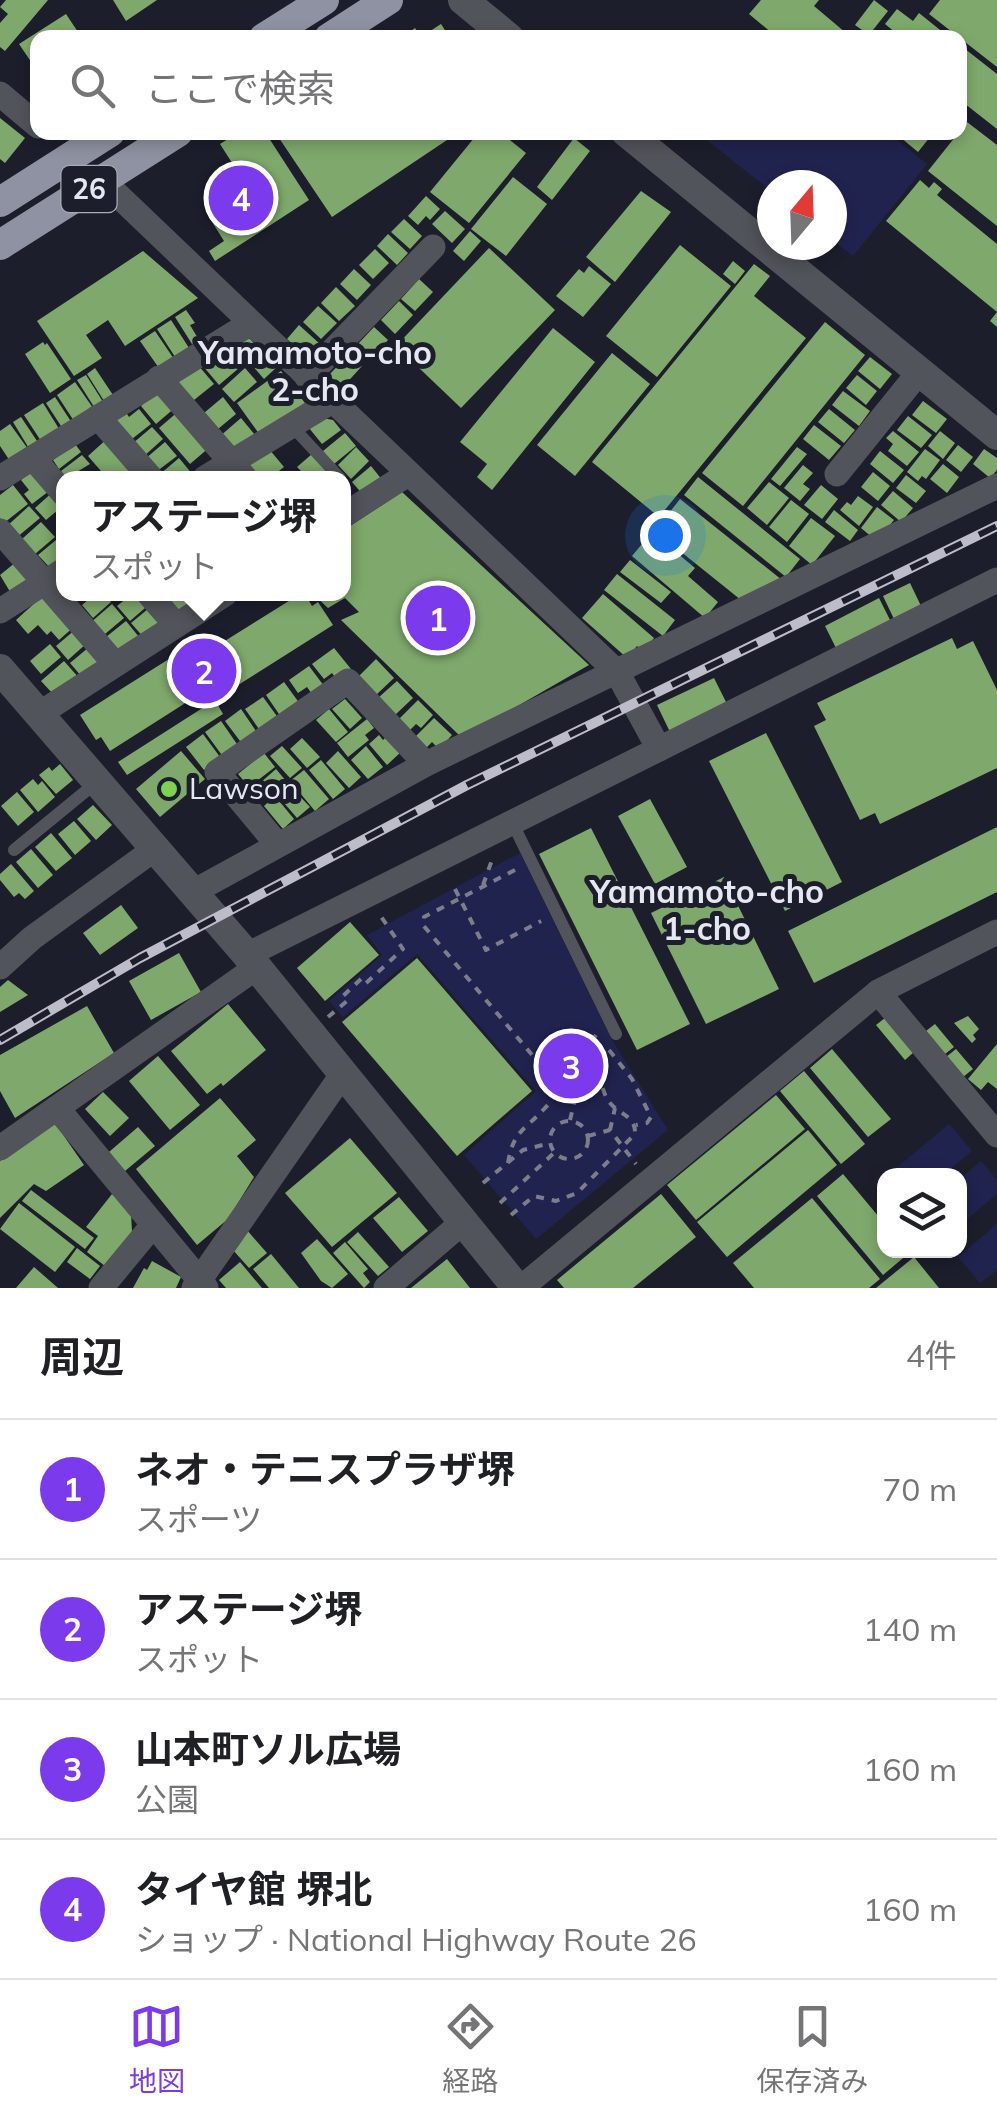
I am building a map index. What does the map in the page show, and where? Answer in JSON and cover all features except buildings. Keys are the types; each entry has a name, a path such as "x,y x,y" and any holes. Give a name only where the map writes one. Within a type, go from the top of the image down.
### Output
{"highway":[{"path":"277,30 324,0"},
{"path":"341,30 388,0"},
{"name":"26","path":"0,202 98,140"},
{"name":"26","path":"0,245 165,140"}],"street":[{"path":"463,0 499,30"},
{"path":"0,94 30,119"},
{"path":"55,140 73,156"},
{"path":"636,140 997,435"},
{"path":"102,180 617,672 660,749"},
{"path":"307,377 434,248"},
{"path":"0,478 251,323"},
{"path":"837,474 920,371"},
{"path":"160,378 238,470 290,424 332,401"},
{"path":"98,417 145,471"},
{"path":"33,458 56,485"},
{"path":"353,510 408,474"},
{"path":"193,892 426,764 997,486"},
{"path":"0,531 54,576 0,611"},
{"path":"0,1148 252,961 512,822 997,580"},
{"path":"71,601 115,664"},
{"path":"155,601 176,625"},
{"path":"39,714 214,601"},
{"path":"0,669 252,961 519,1288 878,992 997,932"},
{"path":"277,844 218,772 348,680 426,764"},
{"path":"0,967 32,938 156,848"},
{"path":"878,992 997,1135"},
{"path":"57,1108 200,1285 342,1074"},
{"path":"386,1288 464,1222"},
{"path":"101,1288 153,1225"}],"lane":[{"path":"290,424 333,471"},
{"path":"14,850 98,781"},
{"path":"512,822 612,1039"}],"path":[{"path":"483,886 494,851"},
{"path":"519,868 424,916 423,926 538,1062 550,1065 586,1048"},
{"path":"455,888 486,950 544,919"},
{"path":"308,1032 348,1000 343,996 361,979 364,984 403,949 377,910"},
{"path":"570,1120 586,1048 591,1038 600,1033"},
{"path":"612,1039 651,1117 647,1123 636,1126"},
{"path":"508,1163 519,1131 581,1070 597,1072 615,1108 636,1126"},
{"path":"554,1095 574,1100"},
{"path":"615,1108 610,1130 636,1164"},
{"path":"570,1120 582,1126 588,1136 586,1148 577,1157 565,1159 554,1153 550,1143 553,1128 570,1120"},
{"path":"510,1216 534,1196 556,1201 577,1193 602,1164 632,1140 636,1126"},
{"path":"588,1136 610,1130"},
{"path":"484,1183 524,1150 550,1143"},
{"path":"500,1202 554,1153"}],"shaded area":[{"path":"707,140 897,140 927,164 853,256 847,251 847,170 757,170 757,180"},
{"path":"520,853 612,1040 668,1130 536,1239 464,1155 536,1091 417,954 343,1017 329,1001 382,955 367,935"},
{"path":"949,1124 972,1151 951,1168 896,1168"},
{"path":"981,1161 997,1180 997,1194 967,1219 967,1173"},
{"path":"997,1224 997,1270 980,1283 959,1258 967,1258 967,1249"}],"railway":[{"path":"0,1040 140,958 467,785 997,526"}],"place":[{"name":"タイヤ館 堺北","path":"241,198"},
{"name":"ネオ・テニスプラザ堺","path":"438,618"},
{"name":"アステージ堺","path":"204,671"},
{"name":"Lawson","path":"169,789"},
{"name":"山本町ソル広場","path":"571,1066"}],"district":[{"name":"Yamamoto-cho 2-cho","path":"315,372"},
{"name":"Yamamoto-cho 1-cho","path":"707,910"}]}
